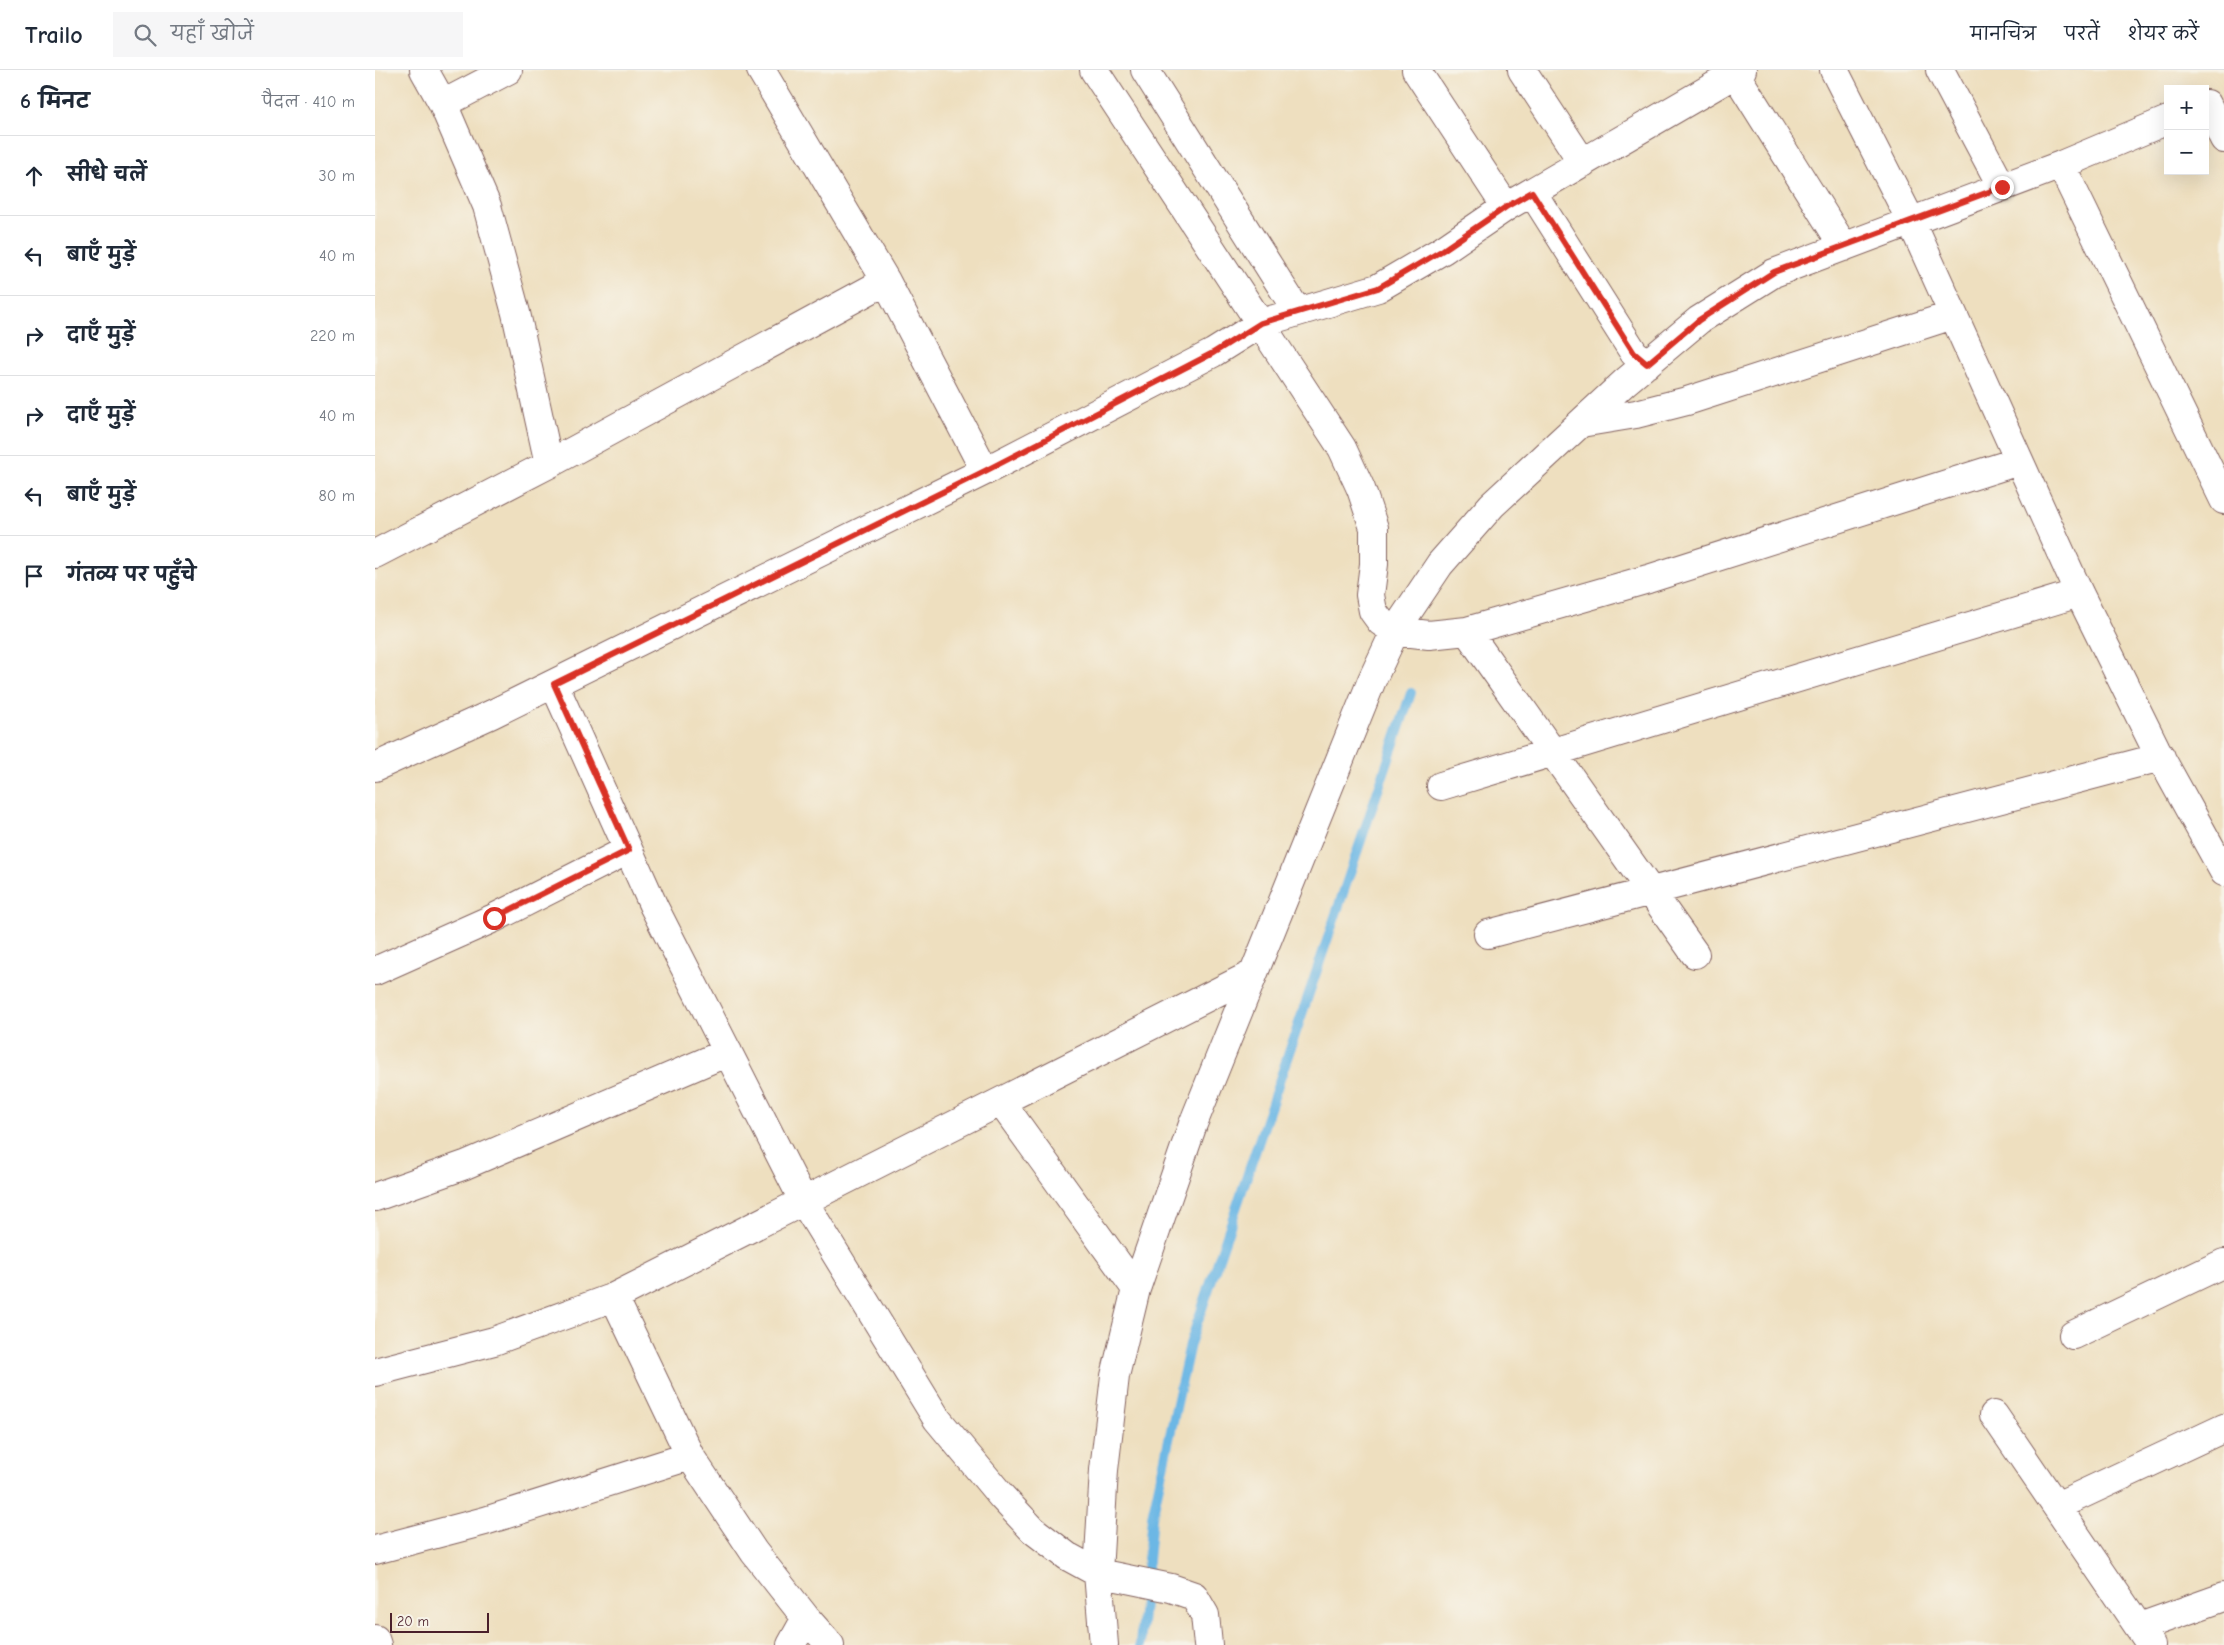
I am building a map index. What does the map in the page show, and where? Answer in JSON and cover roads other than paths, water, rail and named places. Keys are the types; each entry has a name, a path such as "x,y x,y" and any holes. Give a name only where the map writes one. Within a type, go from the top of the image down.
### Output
{"street":[{"path":"424,70 443,104 487,206 517,314 549,464"},
{"path":"443,104 508,70"},
{"path":"761,70 886,281 985,471"},
{"path":"1094,70 1342,448 1361,489 1374,528 1374,564 1370,595 1373,611 1381,622 1395,631 1429,635 1467,631 1648,579 2019,461"},
{"path":"1145,70 1297,311"},
{"path":"1416,70 1506,207"},
{"path":"1522,70 1583,163"},
{"path":"1834,70 1911,221 2079,593 2161,758 2224,872"},
{"path":"1940,70 2002,187"},
{"path":"375,768 554,684 985,471 1213,353 1261,323 1378,288 1443,250 1506,207 1737,71 1844,247"},
{"path":"2212,101 2224,139"},
{"path":"1104,1645 1106,1574 1104,1470 1115,1376 1136,1289 1193,1124 1372,680 1395,631 1440,564 1492,505 1647,364 1699,320 1774,272 2002,187 2164,122"},
{"path":"2061,164 2224,500"},
{"path":"1532,192 1634,353 1647,364"},
{"path":"377,546 549,464 886,281"},
{"path":"1581,423 1636,414 1687,401 1953,315"},
{"path":"1441,786 2079,593"},
{"path":"1467,631 1695,954"},
{"path":"554,684 654,907 804,1202 937,1419 1001,1497 1033,1530 1067,1556 1106,1574 1171,1588 1194,1596 1205,1615 1208,1645"},
{"path":"1488,934 2161,758"},
{"path":"375,971 494,918 629,850"},
{"path":"375,1372 494,1341 614,1296 804,1202 1253,974"},
{"path":"375,1196 465,1165 728,1052"},
{"path":"1001,1102 1136,1289"},
{"path":"2073,1335 2224,1262"},
{"path":"614,1296 690,1456 754,1552 830,1645"},
{"path":"1994,1415 2145,1636 2224,1597"},
{"path":"2057,1506 2224,1428"},
{"path":"375,1550 485,1521 690,1456"},
{"path":"791,1645 806,1618"},
{"path":"375,1639 377,1645"}],"waterway":[{"path":"1140,1645 1152,1517 1190,1344 1411,693"}]}
